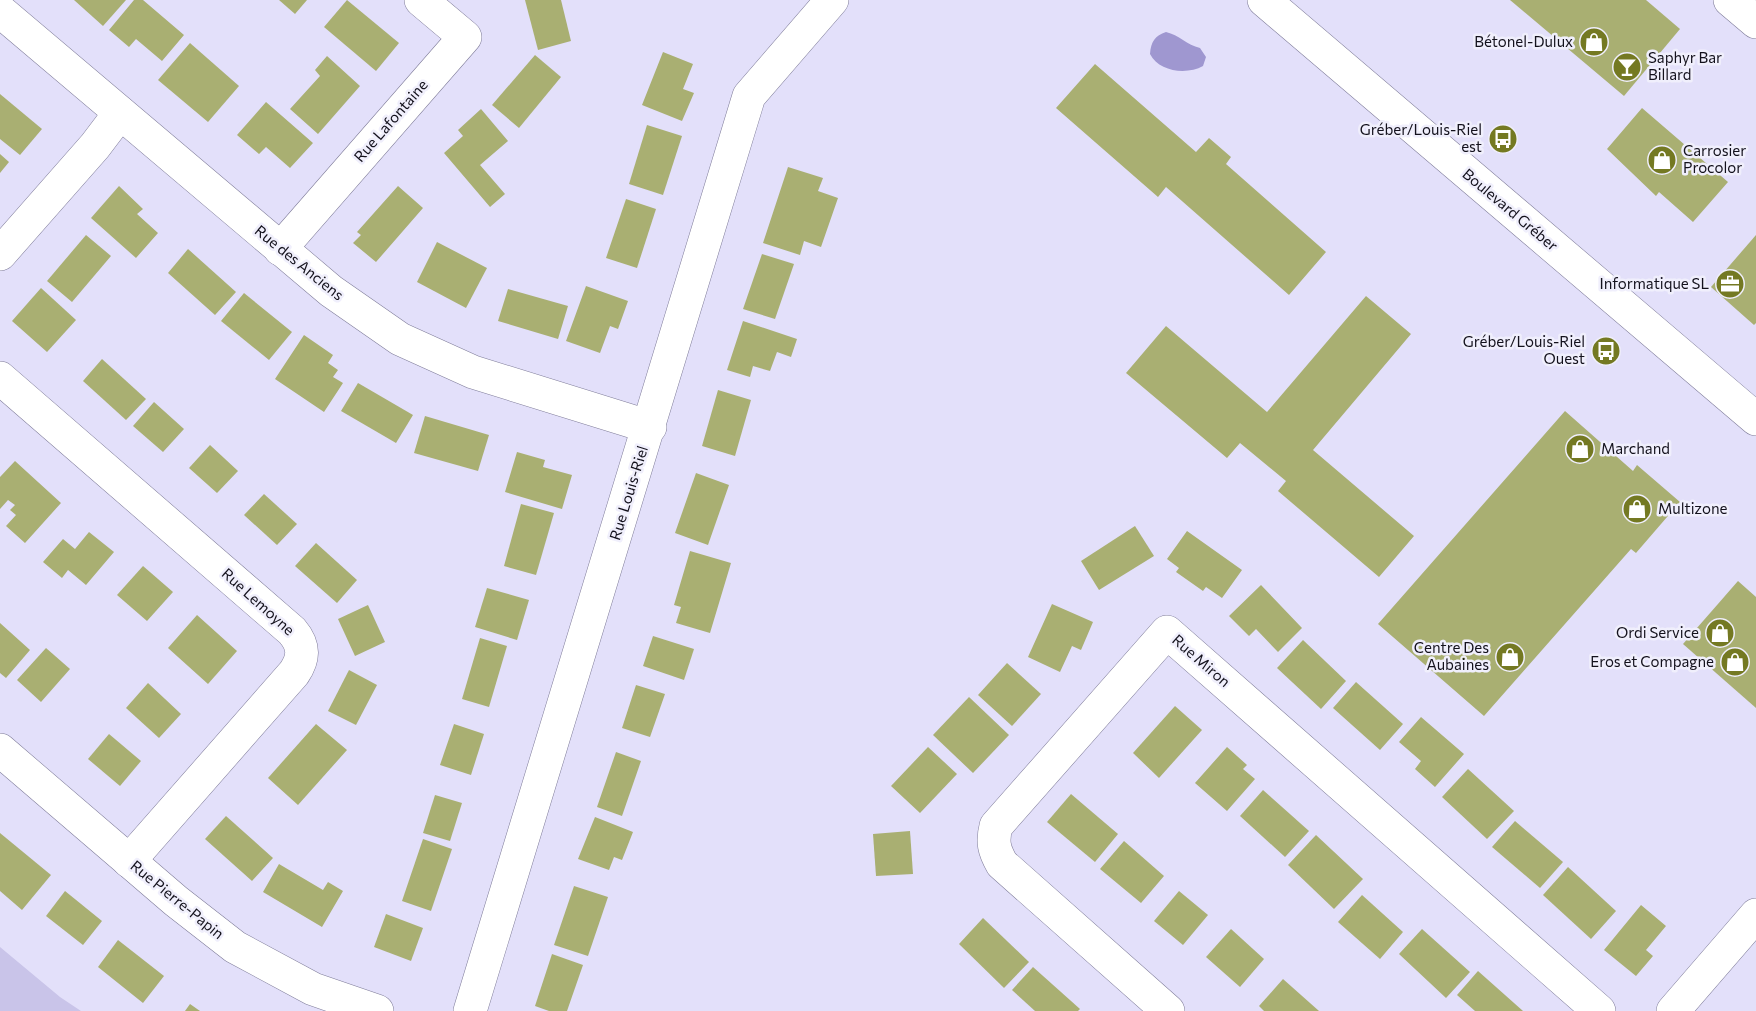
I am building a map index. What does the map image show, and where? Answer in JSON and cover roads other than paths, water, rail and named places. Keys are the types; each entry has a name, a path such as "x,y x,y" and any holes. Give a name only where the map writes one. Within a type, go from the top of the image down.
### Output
{"street":[{"name":"Rue Lafontaine","path":"280,249 465,37 421,0"},
{"name":"Rue Louis-Riel","path":"471,1011 749,96 832,0"},
{"name":"Boulevard Gréber","path":"1264,0 1756,419"},
{"path":"1730,0 1756,21"},
{"name":"Rue des Anciens","path":"0,11 280,249 400,339 473,372 650,427"},
{"path":"0,254 95,146 120,113"},
{"name":"Rue Lemoyne","path":"0,378 292,631 303,651 302,662 294,673 129,861"},
{"name":"Rue Miron","path":"1168,1011 1002,864 994,851 992,840 996,826 1167,632 1599,1011"},
{"name":"Rue Pierre-Papin","path":"0,750 206,926 266,966 313,989 377,1011"},
{"path":"1673,1011 1756,915"}],"place":[{"name":"Bétonel-Dulux","path":"1594,42"},
{"name":"Saphyr Bar Billard","path":"1627,67"},
{"name":"Gréber/Louis-Riel est","path":"1503,139"},
{"name":"Carrosier Procolor","path":"1662,160"},
{"name":"Informatique SL","path":"1730,284"},
{"name":"Gréber/Louis-Riel Ouest","path":"1606,351"},
{"name":"Marchand","path":"1580,449"},
{"name":"Multizone","path":"1637,509"},
{"name":"Ordi Service","path":"1720,633"},
{"name":"Centre Des Aubaines","path":"1510,657"},
{"name":"Eros et Compagne","path":"1735,662"}]}
